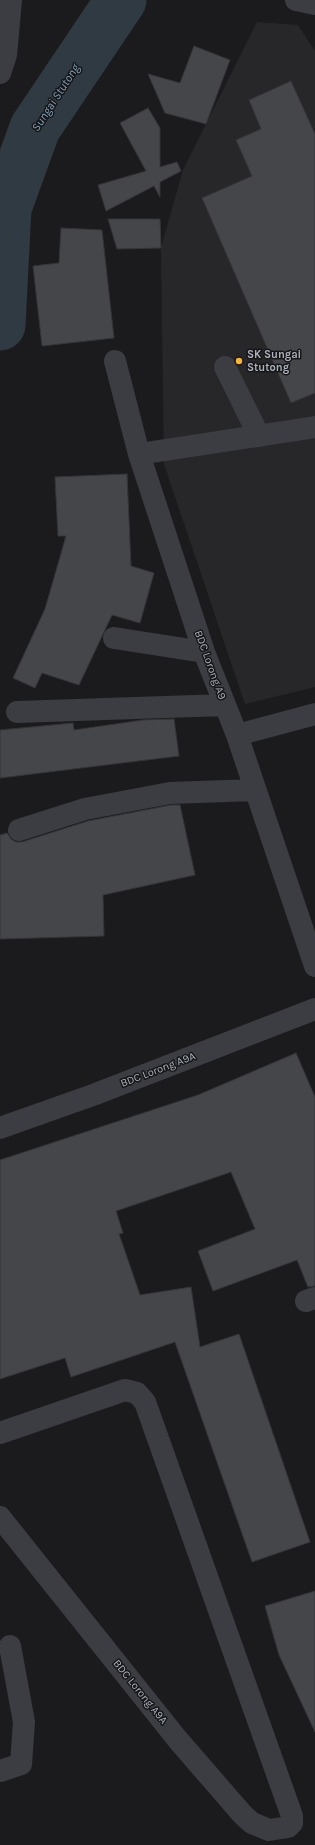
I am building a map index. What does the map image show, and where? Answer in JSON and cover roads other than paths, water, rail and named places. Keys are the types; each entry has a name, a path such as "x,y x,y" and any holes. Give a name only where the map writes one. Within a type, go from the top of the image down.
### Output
{"street":[{"path":"0,73 6,55 11,0"},
{"path":"296,0 315,4"},
{"name":"BDC Lorong A9","path":"115,361 139,454 204,652 237,735 315,966"},
{"path":"225,367 259,436"},
{"path":"139,454 315,427"},
{"path":"114,638 204,652"},
{"path":"17,712 225,704"},
{"path":"237,735 315,714"},
{"path":"19,830 85,809 170,793 256,790"},
{"name":"BDC Lorong A9A","path":"0,1128 94,1095 315,1009"},
{"name":"BDC Lorong A9A","path":"0,1433 125,1390 138,1393 145,1402 292,1816 292,1823 288,1828 269,1830 252,1824 243,1815 178,1740 0,1517"},
{"path":"0,1771 21,1764 24,1722 10,1646"}],"waterway":[{"name":"Sungai Stutong","path":"0,325 6,208 35,128 121,0"}],"place":[{"name":"SK Sungai Stutong","path":"239,361"}]}
